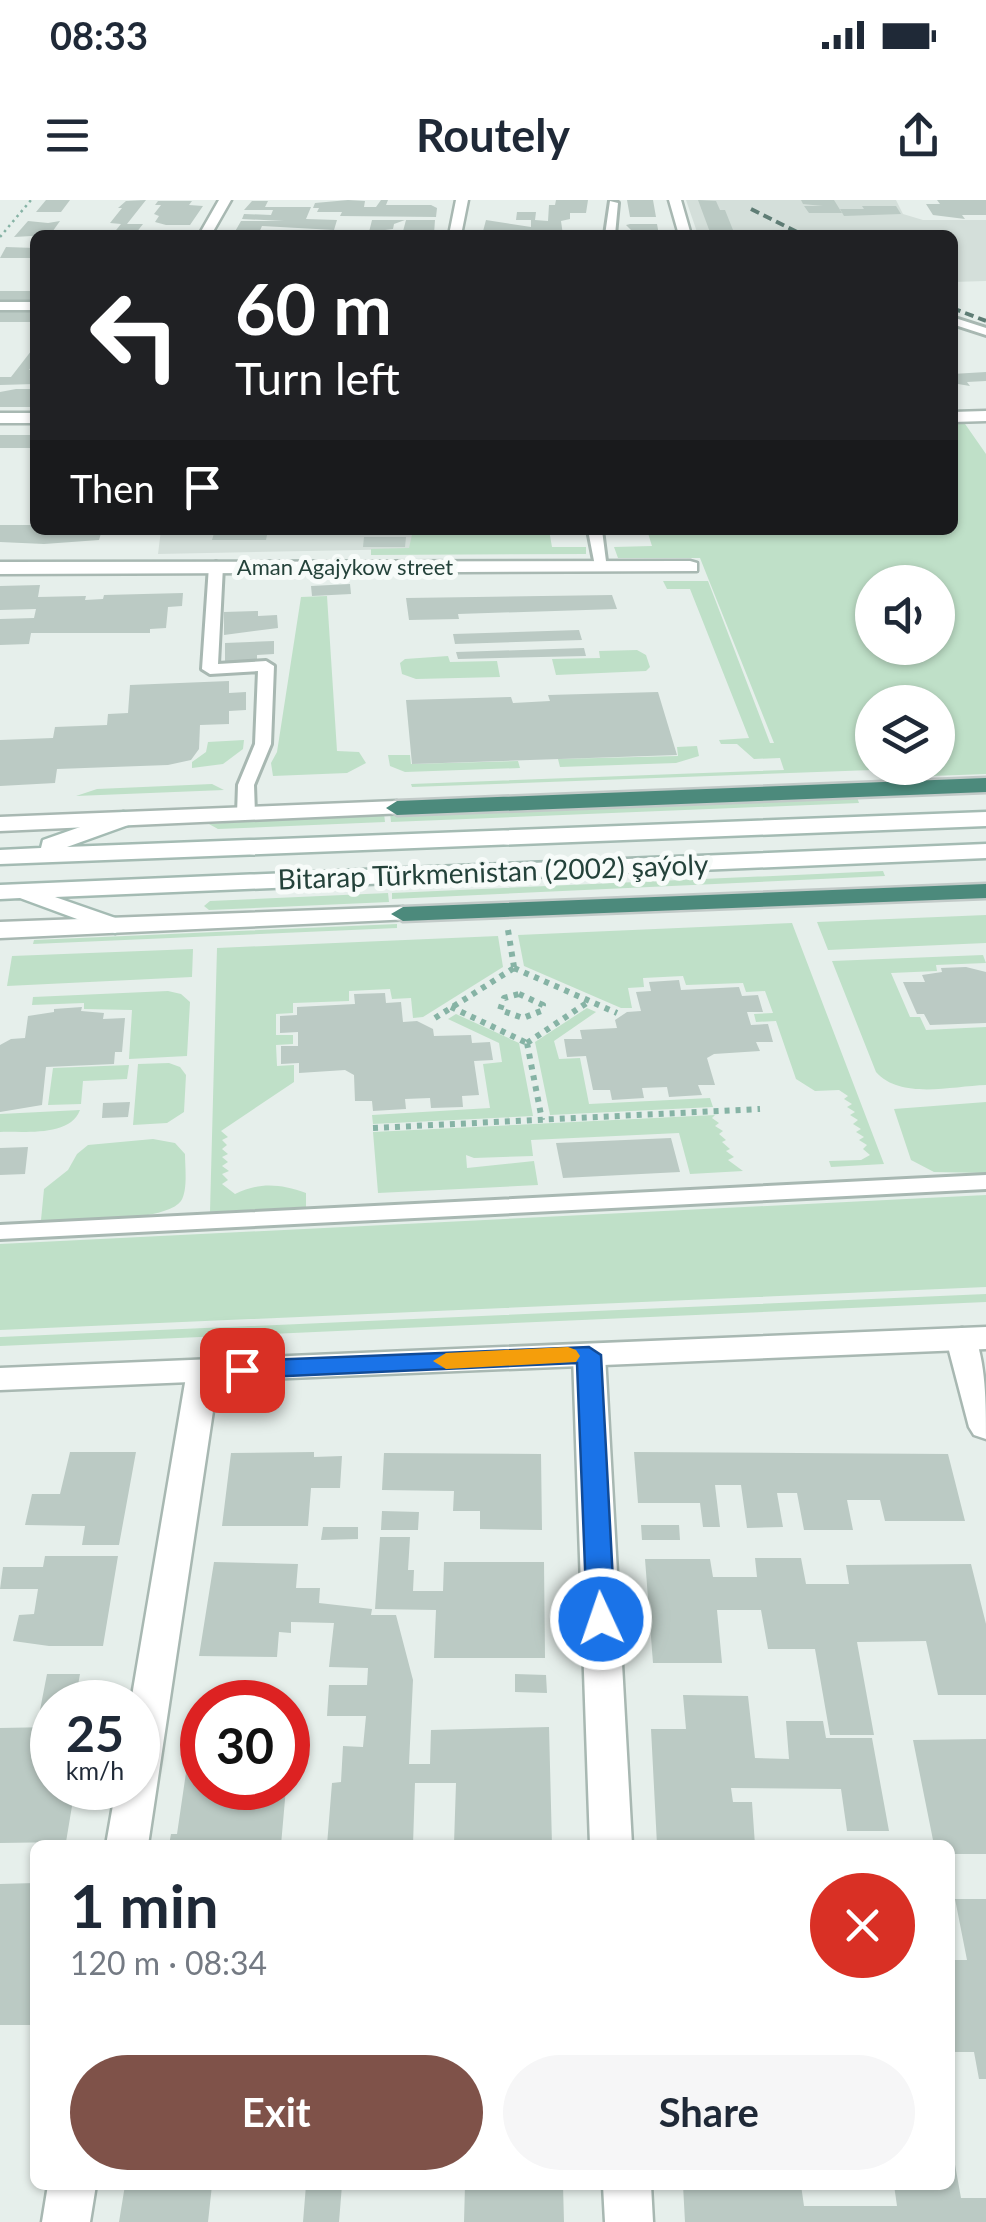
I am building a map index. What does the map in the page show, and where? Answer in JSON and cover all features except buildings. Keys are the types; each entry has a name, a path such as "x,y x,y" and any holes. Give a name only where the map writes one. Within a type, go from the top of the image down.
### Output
{"highway":[{"path":"397,808 986,784"},
{"path":"403,914 986,892"}],"street":[{"path":"208,230 225,200"},
{"path":"457,230 462,200"},
{"path":"675,200 684,230"},
{"path":"0,306 30,306"},
{"path":"958,417 986,416"},
{"path":"0,418 30,418"},
{"name":"Aman Agajykow street","path":"0,568 690,567"},
{"path":"0,824 397,808"},
{"path":"10,856 124,819"},
{"name":"Bitarap Türkmenistan (2002) şaýoly","path":"10,856 986,819"},
{"name":"Bitarap Türkmenistan (2002) şaýoly","path":"7,892 986,852"},
{"path":"7,892 115,926"},
{"path":"0,930 403,914"},
{"path":"0,1379 974,1338 986,1427"},
{"path":"589,1355 611,1840"},
{"path":"154,1680 203,1371"},
{"path":"127,1840 132,1810"},
{"path":"66,2222 71,2190"},
{"path":"627,2190 628,2222"}],"lane":[{"path":"610,230 613,204"},
{"path":"958,322 986,332"},
{"path":"597,535 602,566"},
{"path":"216,566 210,669 266,666 264,744 246,785 246,814"},
{"path":"0,1232 986,1182"}],"path":[{"path":"0,236 30,200"},
{"path":"507,929 514,968"},
{"path":"514,968 616,1014"},
{"path":"435,1018 489,992 514,968"},
{"path":"534,997 553,985"},
{"path":"489,992 504,998 519,994 534,997 543,1005 538,1014"},
{"path":"504,998 499,1007 507,1015 523,1018 538,1014 557,1022"},
{"path":"527,1042 589,1001"},
{"path":"451,1008 527,1042"},
{"path":"490,1026 507,1015"},
{"path":"527,1042 542,1120"},
{"path":"373,1128 760,1109"}],"shaded area":[{"path":"686,200 896,200 903,214 923,220 986,220 986,281 958,282 958,230 696,230"},
{"path":"160,535 415,535 413,549 158,554"}],"green space":[{"path":"958,421 963,421 986,454 986,774 955,775 955,685 855,685 855,771 412,787 411,784 784,770 780,758 754,759 737,744 721,744 719,740 749,738 690,589 667,589 663,581 708,581 770,743 774,743 700,558 618,558 614,547 652,546 649,535 958,535"},
{"path":"412,535 550,535 552,547 586,547 586,554 371,555 371,549 409,548"},
{"path":"327,596 337,751 359,752 366,763 347,773 273,776 271,763 277,752 301,597"},
{"path":"637,650 646,655 650,667 646,671 556,675 552,659 600,658 599,651"},
{"path":"448,656 450,662 497,661 500,677 416,679 402,674 400,663 405,659"},
{"path":"244,740 243,749 223,764 192,768 192,762 206,752 208,742"},
{"path":"697,746 699,756 676,763 560,767 558,759 678,756 677,747"},
{"path":"388,755 410,755 411,764 518,761 520,768 405,772 390,766"},
{"path":"212,784 224,790 76,796 97,789"},
{"path":"856,794 859,803 391,822 390,813"},
{"path":"384,813 385,822 218,829 209,824"},
{"path":"883,871 885,876 392,899 392,893"},
{"path":"388,893 389,902 209,910 204,906 210,901"},
{"path":"986,915 986,943 828,950 817,922"},
{"path":"792,923 884,1164 831,1167 829,1161 861,1160 870,1155 863,1149 867,1145 859,1140 864,1137 856,1132 861,1129 853,1124 858,1120 850,1115 855,1112 847,1107 852,1104 839,1090 815,1091 796,1079 776,1021 756,1022 754,1014 773,1013 765,991 746,992 743,983 686,985 683,976 643,978 644,987 628,988 632,1008 621,1008 524,966 518,935"},
{"path":"397,924 397,928 33,944 34,940"},
{"path":"498,936 503,967 423,1017 413,1018 411,998 392,999 390,989 349,991 349,1001 293,1003 293,1013 276,1014 276,1035 293,1035 293,1044 276,1045 277,1066 294,1065 294,1082 221,1131 228,1137 222,1140 227,1145 222,1149 228,1154 222,1157 228,1162 222,1166 229,1171 222,1174 228,1180 222,1184 235,1194 262,1186 297,1190 306,1193 306,1207 210,1212 217,948"},
{"path":"193,949 192,977 7,986 12,956"},
{"path":"983,955 986,963 936,965 937,971 891,973 910,1017 920,1017 926,1030 986,1027 986,1085 913,1089 887,1081 876,1072 832,961"},
{"path":"168,991 181,994 190,1002 187,1056 129,1059 132,1010 84,1009 84,1003 32,1005 33,997"},
{"path":"587,1008 596,1012 554,1041 559,1059 580,1058 589,1104 710,1098 713,1107 550,1115 535,1042"},
{"path":"456,1014 519,1043 533,1116 373,1124 372,1115 490,1108 483,1064 502,1062 499,1043 448,1019"},
{"path":"169,1063 180,1067 186,1075 184,1112 167,1123 133,1125 138,1064"},
{"path":"129,1065 127,1079 83,1081 81,1104 48,1105 53,1068"},
{"path":"986,1102 986,1173 934,1172 911,1160 894,1109"},
{"path":"80,1110 75,1119 57,1129 0,1132 0,1114"},
{"path":"715,1115 712,1118 719,1123 715,1126 723,1131 719,1134 726,1140 722,1142 730,1149 726,1151 734,1157 728,1160 743,1171 690,1174 679,1133 531,1140 533,1156 466,1155 467,1168 534,1161 538,1185 378,1193 373,1132"},
{"path":"153,1139 175,1143 185,1154 185,1191 172,1208 115,1220 41,1220 44,1189 68,1170 88,1145"},
{"path":"986,1195 986,1287 0,1330 0,1244"},
{"path":"986,1294 986,1302 0,1346 0,1337"}],"railway":[{"path":"751,209 793,230"},
{"path":"958,310 986,321"}],"slow traffic":[{"path":"446,1361 568,1356"}],"route":[{"path":"242,1370 589,1355 601,1619"}]}
